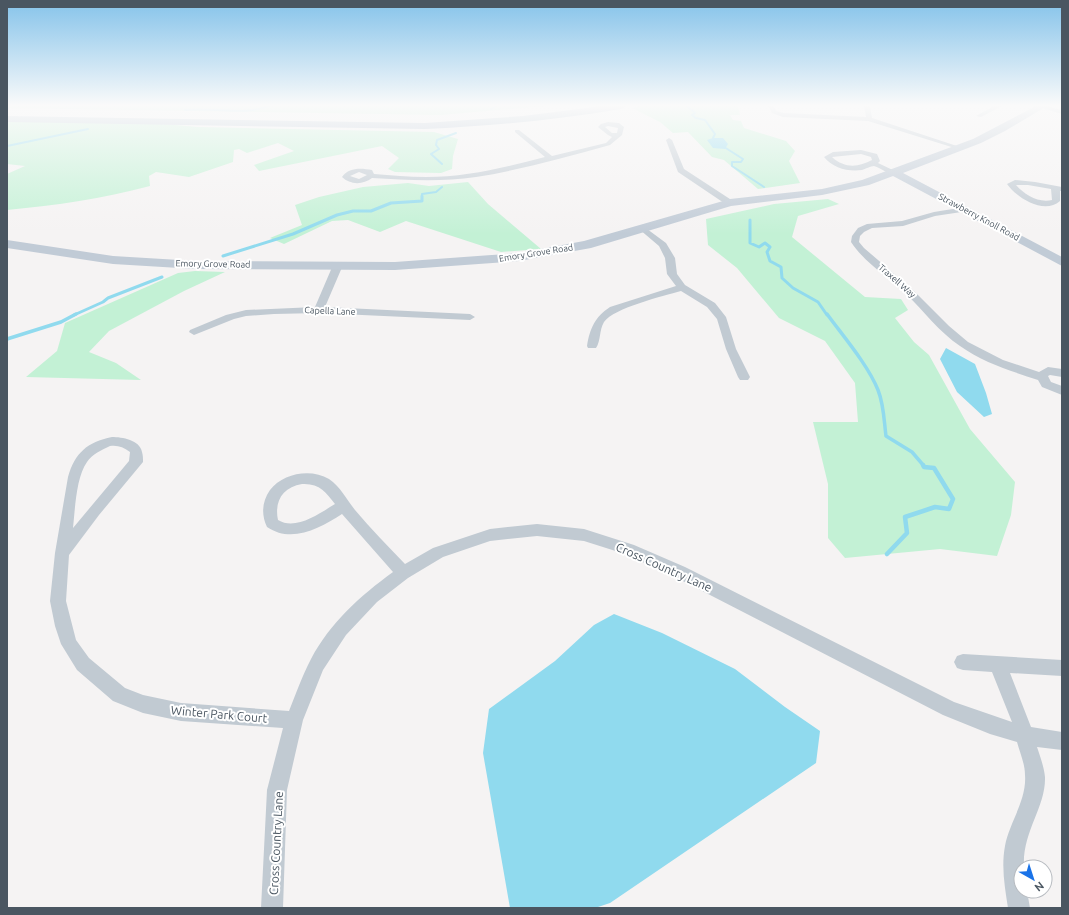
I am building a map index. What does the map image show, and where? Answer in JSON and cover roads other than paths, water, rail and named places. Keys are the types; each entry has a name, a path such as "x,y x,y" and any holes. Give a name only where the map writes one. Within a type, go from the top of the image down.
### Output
{"street":[{"path":"539,149 550,158"},
{"path":"370,176 427,179 457,177 504,170 589,149"},
{"path":"672,149 681,170 730,203"},
{"name":"Emory Grove Road","path":"7,244 113,260 152,263 395,266 519,257 586,245 730,203 841,189 895,173 958,149"},
{"path":"872,163 876,161 875,156 863,152 833,154 828,156 838,165 848,168 856,168 872,163 895,173"},
{"name":"Strawberry Knoll Road","path":"895,173 1062,262"},
{"path":"1014,182 1021,182 1059,188 1056,201 1041,203 1032,200 1011,184 1014,182"},
{"name":"Traxell Way","path":"965,209 934,214 907,222 870,226 858,233 855,237 855,242 861,250 910,292 945,328 964,344 1000,364 1042,377 1046,384 1062,391"},
{"path":"643,229 663,245 670,258 672,274 682,287 711,305 722,319 731,349 744,377"},
{"path":"319,310 338,265"},
{"path":"592,346 596,325 606,314 614,309 682,287"},
{"name":"Capella Lane","path":"194,332 230,317 246,313 274,311 319,310 470,317"},
{"path":"1042,377 1043,373 1048,371 1062,373"},
{"name":"Winter Park Court","path":"62,553 136,462 136,451 130,445 123,442 108,442 91,450 80,460 74,477 62,553 58,601 63,626 69,644 83,664 119,695 143,704 181,712 294,720"},
{"path":"344,506 313,523 297,528 283,528 272,523 268,511 272,498 281,487 297,479 312,478 325,483 403,573"},
{"name":"Cross Country Lane","path":"272,908 277,790 294,720 318,665 340,630 371,597 403,573 438,552 490,535 537,530 584,535 629,549 680,572 949,709 980,722 1026,734 1062,740"},
{"path":"963,662 1062,668"},
{"path":"998,664 1026,734 1036,779 1032,801 1024,816 1016,840 1013,864 1019,908"}],"water":[{"path":"946,348 975,364 992,414 984,417 957,392 940,359"},
{"path":"614,614 662,633 735,669 785,707 820,731 816,763 610,903 595,908 510,908 483,753 489,709 555,661 594,625"}],"waterway":[{"path":"439,149 431,154 442,164"},
{"path":"727,149 743,159 741,162 732,162 732,166 764,187"},
{"path":"223,256 293,234 337,215 353,211 371,211 391,203 422,201 422,194 436,192 442,187"},
{"path":"750,220 750,243 759,247 765,243 770,247 767,252 770,261 781,267 782,278 793,288 818,302 827,315"},
{"path":"75,315 103,302 108,298 162,277"},
{"path":"827,314 848,341 874,380 882,401 886,436 912,452 924,466"},
{"path":"7,339 61,322 75,315"},
{"path":"887,554 907,533 905,517 935,507 949,509 953,499 934,468 924,467 923,465"}]}
